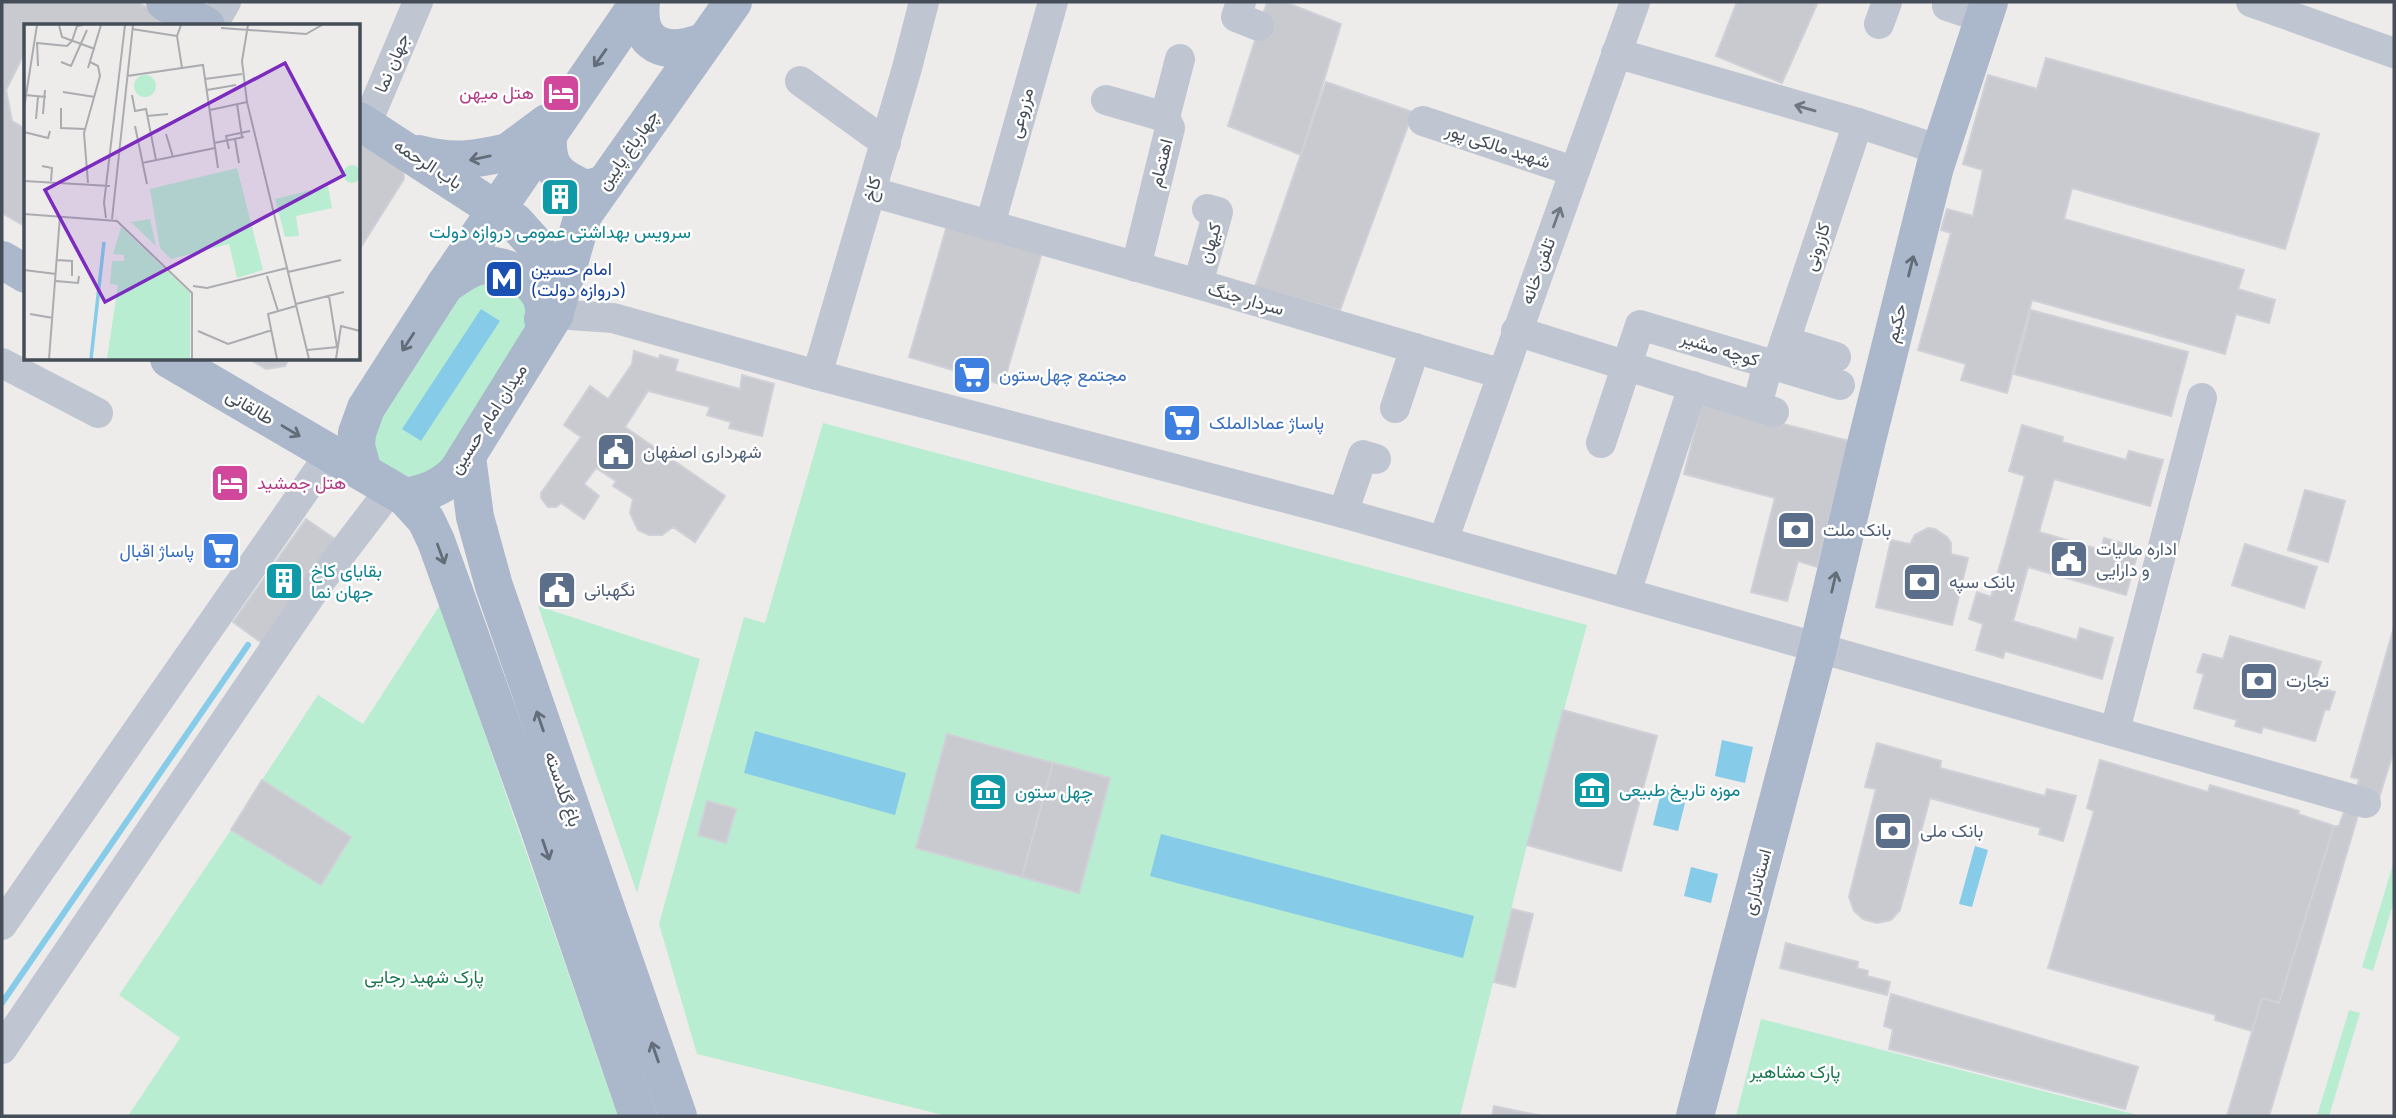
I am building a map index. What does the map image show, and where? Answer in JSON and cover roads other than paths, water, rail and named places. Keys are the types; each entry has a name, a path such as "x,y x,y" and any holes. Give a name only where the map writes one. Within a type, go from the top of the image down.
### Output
{"main road":[{"path":"165,2 203,24"},
{"path":"640,2 643,30 651,41 661,47 676,50 703,42"},
{"path":"545,329 552,283 545,263 532,241 515,222 497,209 640,2"},
{"name":"چهارباغ پایین","path":"545,329 583,215 733,2"},
{"name":"حکیم","path":"1818,648 1870,426 1940,150 1986,10"},
{"name":"باب الرحمه","path":"362,123 497,209"},
{"path":"407,151 440,160 469,160 508,152 554,124"},
{"path":"554,124 547,154 558,176 586,189 605,184"},
{"name":"میدان امام حسین","path":"445,285 467,270 481,266 509,269 522,275 540,297 545,329 467,457 447,482 424,494 372,478 366,408 445,285 497,209"},
{"name":"طالقانی","path":"171,360 372,478"},
{"name":"باغ گلدسته","path":"467,457 475,517 494,586 509,687 638,1116"},
{"name":"باغ گلدسته","path":"372,478 426,520 509,687 678,1116"},
{"name":"استانداری","path":"1695,1116 1818,648"}],"street":[{"path":"213,24 226,2"},
{"name":"جهان نما","path":"362,123 418,2"},
{"name":"کاخ","path":"817,375 872,192 924,2"},
{"name":"مزروعی","path":"990,225 1053,2"},
{"path":"1241,2 1236,17 1259,26"},
{"name":"تلفن خانه","path":"1443,541 1635,2"},
{"path":"2251,2 2394,53"},
{"path":"1947,6 1986,10"},
{"path":"1616,53 1858,123 1940,150"},
{"name":"اهتمام","path":"1136,267 1170,128 1165,117 1180,60"},
{"path":"800,81 886,143"},
{"path":"1107,100 1165,117"},
{"name":"شهید مالکی پور","path":"1423,121 1573,171"},
{"name":"کازرونی","path":"1693,386 1766,409 1777,353 1858,123"},
{"name":"سردار جنگ","path":"872,192 1502,374"},
{"name":"کیهان","path":"1198,284 1219,212 1208,209"},
{"path":"545,329 613,318 817,375 1343,513 2366,803"},
{"name":"كوچه مشير","path":"1625,365 1640,325 1777,353 1838,371"},
{"path":"1516,331 1693,386 1626,593"},
{"path":"1395,408 1415,348"},
{"path":"2,363 98,413"},
{"path":"1601,443 1625,365"},
{"path":"2115,730 2202,398"},
{"path":"1343,513 1363,455 1376,459"},
{"path":"2,925 372,478"},
{"path":"2,1049 319,583 372,478"}],"water":[{"path":"481,309 500,321 421,441 402,429"},
{"path":"755,731 906,773 895,815 744,773"},
{"path":"1722,740 1753,747 1745,783 1715,776"},
{"path":"1662,789 1687,795 1678,831 1653,825"},
{"path":"1161,834 1474,916 1463,958 1150,876"},
{"path":"1975,846 1988,850 1972,907 1959,904"},
{"path":"1691,867 1718,874 1711,903 1684,896"}],"waterway":[{"path":"2,1003 248,645"}],"place":[{"name":"هتل میهن","path":"561,93"},
{"name":"سرویس بهداشتی عمومی دروازه دولت","path":"560,197"},
{"name":"امام حسین (دروازه دولت)","path":"504,279"},
{"name":"مجتمع چهل‌ستون","path":"972,375"},
{"name":"پاساژ عمادالملک","path":"1182,423"},
{"name":"شهرداری اصفهان","path":"616,452"},
{"name":"هتل جمشید","path":"230,483"},
{"name":"بانک ملت","path":"1796,530"},
{"name":"پاساژ اقبال","path":"221,551"},
{"name":"اداره مالیات و دارایی","path":"2069,559"},
{"name":"بقایای کاخ جهان نما","path":"284,581"},
{"name":"بانک سپه","path":"1922,582"},
{"name":"نگهبانی","path":"557,590"},
{"name":"تجارت","path":"2259,681"},
{"name":"موزه تاریخ طبیعی","path":"1592,790"},
{"name":"چهل ستون","path":"988,792"},
{"name":"بانک ملی","path":"1893,831"}],"park label":[{"name":"پارک شهید رجایی","path":"424,977"},
{"name":"پارک مشاهیر","path":"1795,1072"}]}
